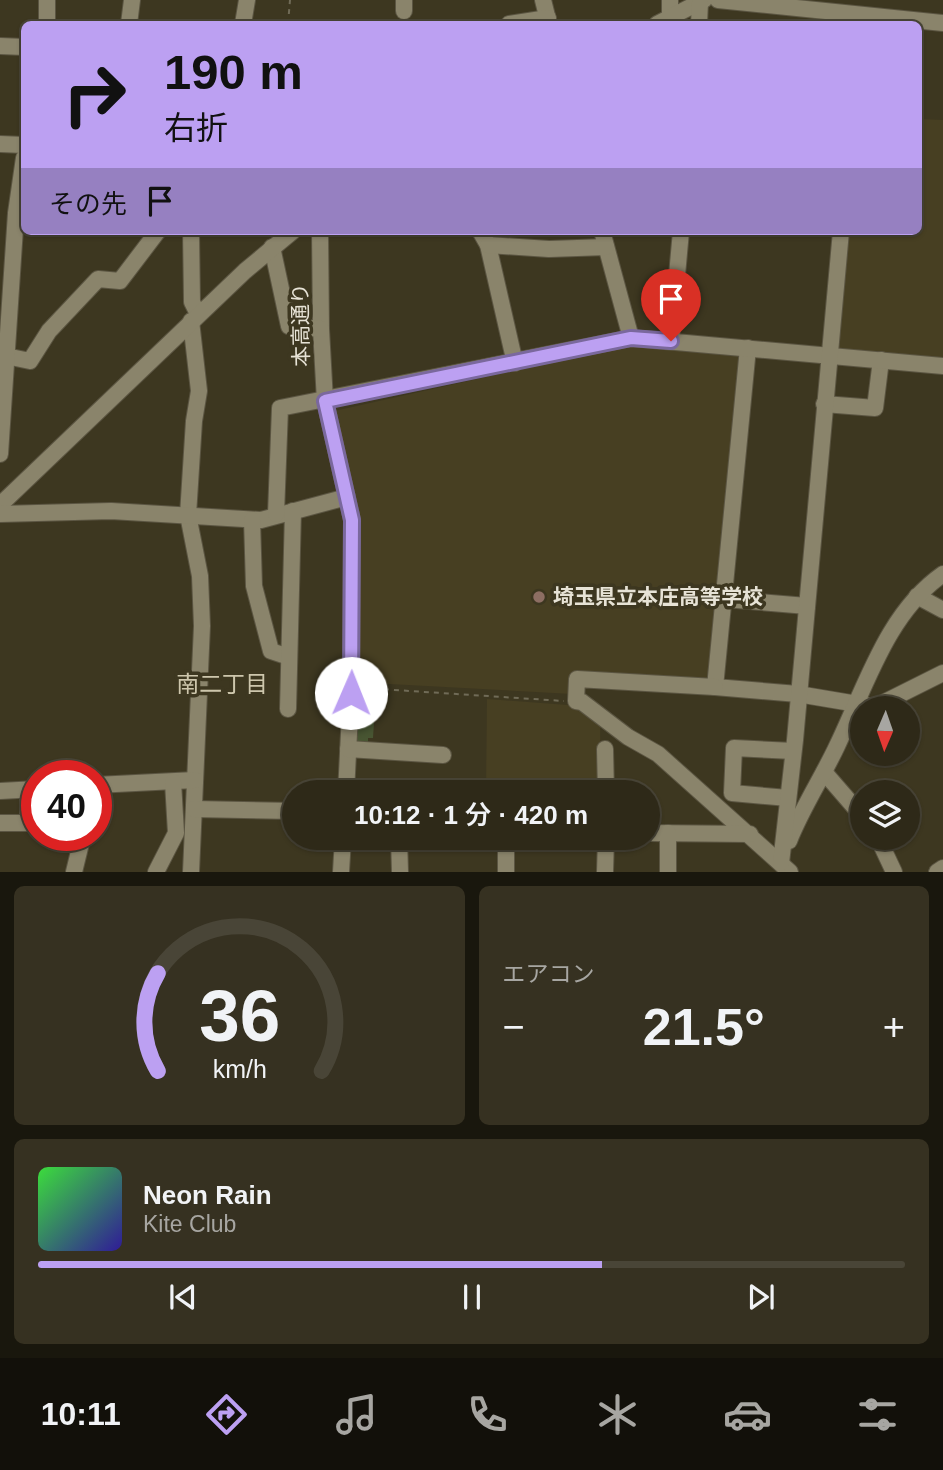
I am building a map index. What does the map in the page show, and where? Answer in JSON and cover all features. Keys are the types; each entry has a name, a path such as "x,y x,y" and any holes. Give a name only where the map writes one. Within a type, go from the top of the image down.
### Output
{"street":[{"path":"47,0 47,21"},
{"path":"128,21 132,0"},
{"path":"244,21 247,0"},
{"path":"542,0 549,21"},
{"path":"663,21 670,0"},
{"path":"718,0 943,23"},
{"path":"663,21 702,1"},
{"path":"699,21 702,1"},
{"path":"0,46 21,47"},
{"path":"0,144 21,145"},
{"path":"0,454 6,356 7,240 21,172"},
{"path":"6,356 30,361 49,331 98,279 120,281 155,235"},
{"path":"191,235 192,302 199,391 194,421 188,515 200,576 202,626 191,872"},
{"name":"本高通り","path":"320,235 325,401 352,520 351,686 347,780"},
{"path":"671,341 681,235"},
{"path":"785,867 788,798 841,235"},
{"path":"0,505 281,237"},
{"path":"281,237 289,326 321,329"},
{"path":"515,363 484,238 549,249 604,239 631,338"},
{"path":"276,514 280,408 631,338 943,366"},
{"path":"715,687 748,348"},
{"path":"824,404 875,408 881,360"},
{"path":"0,514 111,511 261,520 347,497"},
{"path":"288,709 293,511"},
{"path":"252,520 254,586 259,609 271,651 289,657"},
{"path":"861,696 893,626 917,596 943,575"},
{"path":"917,596 943,610"},
{"path":"725,599 807,606"},
{"path":"897,696 943,673"},
{"path":"785,867 658,754 628,737 582,702 576,701 577,679 715,687 850,702"},
{"path":"785,867 797,822 850,719"},
{"path":"788,798 732,793 734,748 793,751"},
{"path":"348,749 443,755"},
{"path":"605,749 606,780"},
{"path":"791,771 816,788"},
{"path":"824,772 850,802"},
{"path":"112,784 195,780"},
{"path":"156,872 176,833 173,782"},
{"path":"0,791 21,790"},
{"path":"194,809 282,811"},
{"path":"0,823 21,823"},
{"path":"660,833 750,834"},
{"path":"668,833 668,872"},
{"path":"341,872 342,850"},
{"path":"399,850 400,872"},
{"path":"506,850 506,872"},
{"path":"605,872 606,850"},
{"path":"884,850 894,872"},
{"path":"74,872 79,851"},
{"path":"937,872 943,868"}],"path":[{"path":"288,21 290,0"},
{"path":"351,686 372,690 576,701"}],"shaded area":[{"path":"922,119 943,120 943,362 832,352 843,235 922,235"},
{"name":"埼玉県立本庄高等学校","path":"634,344 739,353 743,358 712,681 573,676 572,694 371,683 356,679 358,519 334,411"},
{"path":"487,699 581,706 600,720 601,780 486,780"}],"green space":[{"path":"357,689 376,692 373,738 368,738 368,746 354,744"}],"place":[{"name":"埼玉県立本庄高等学校","path":"539,597"}],"district":[{"name":"南二丁目","path":"222,684"}],"route":[{"path":"351,693 352,520 325,401 631,338 671,341"}]}
